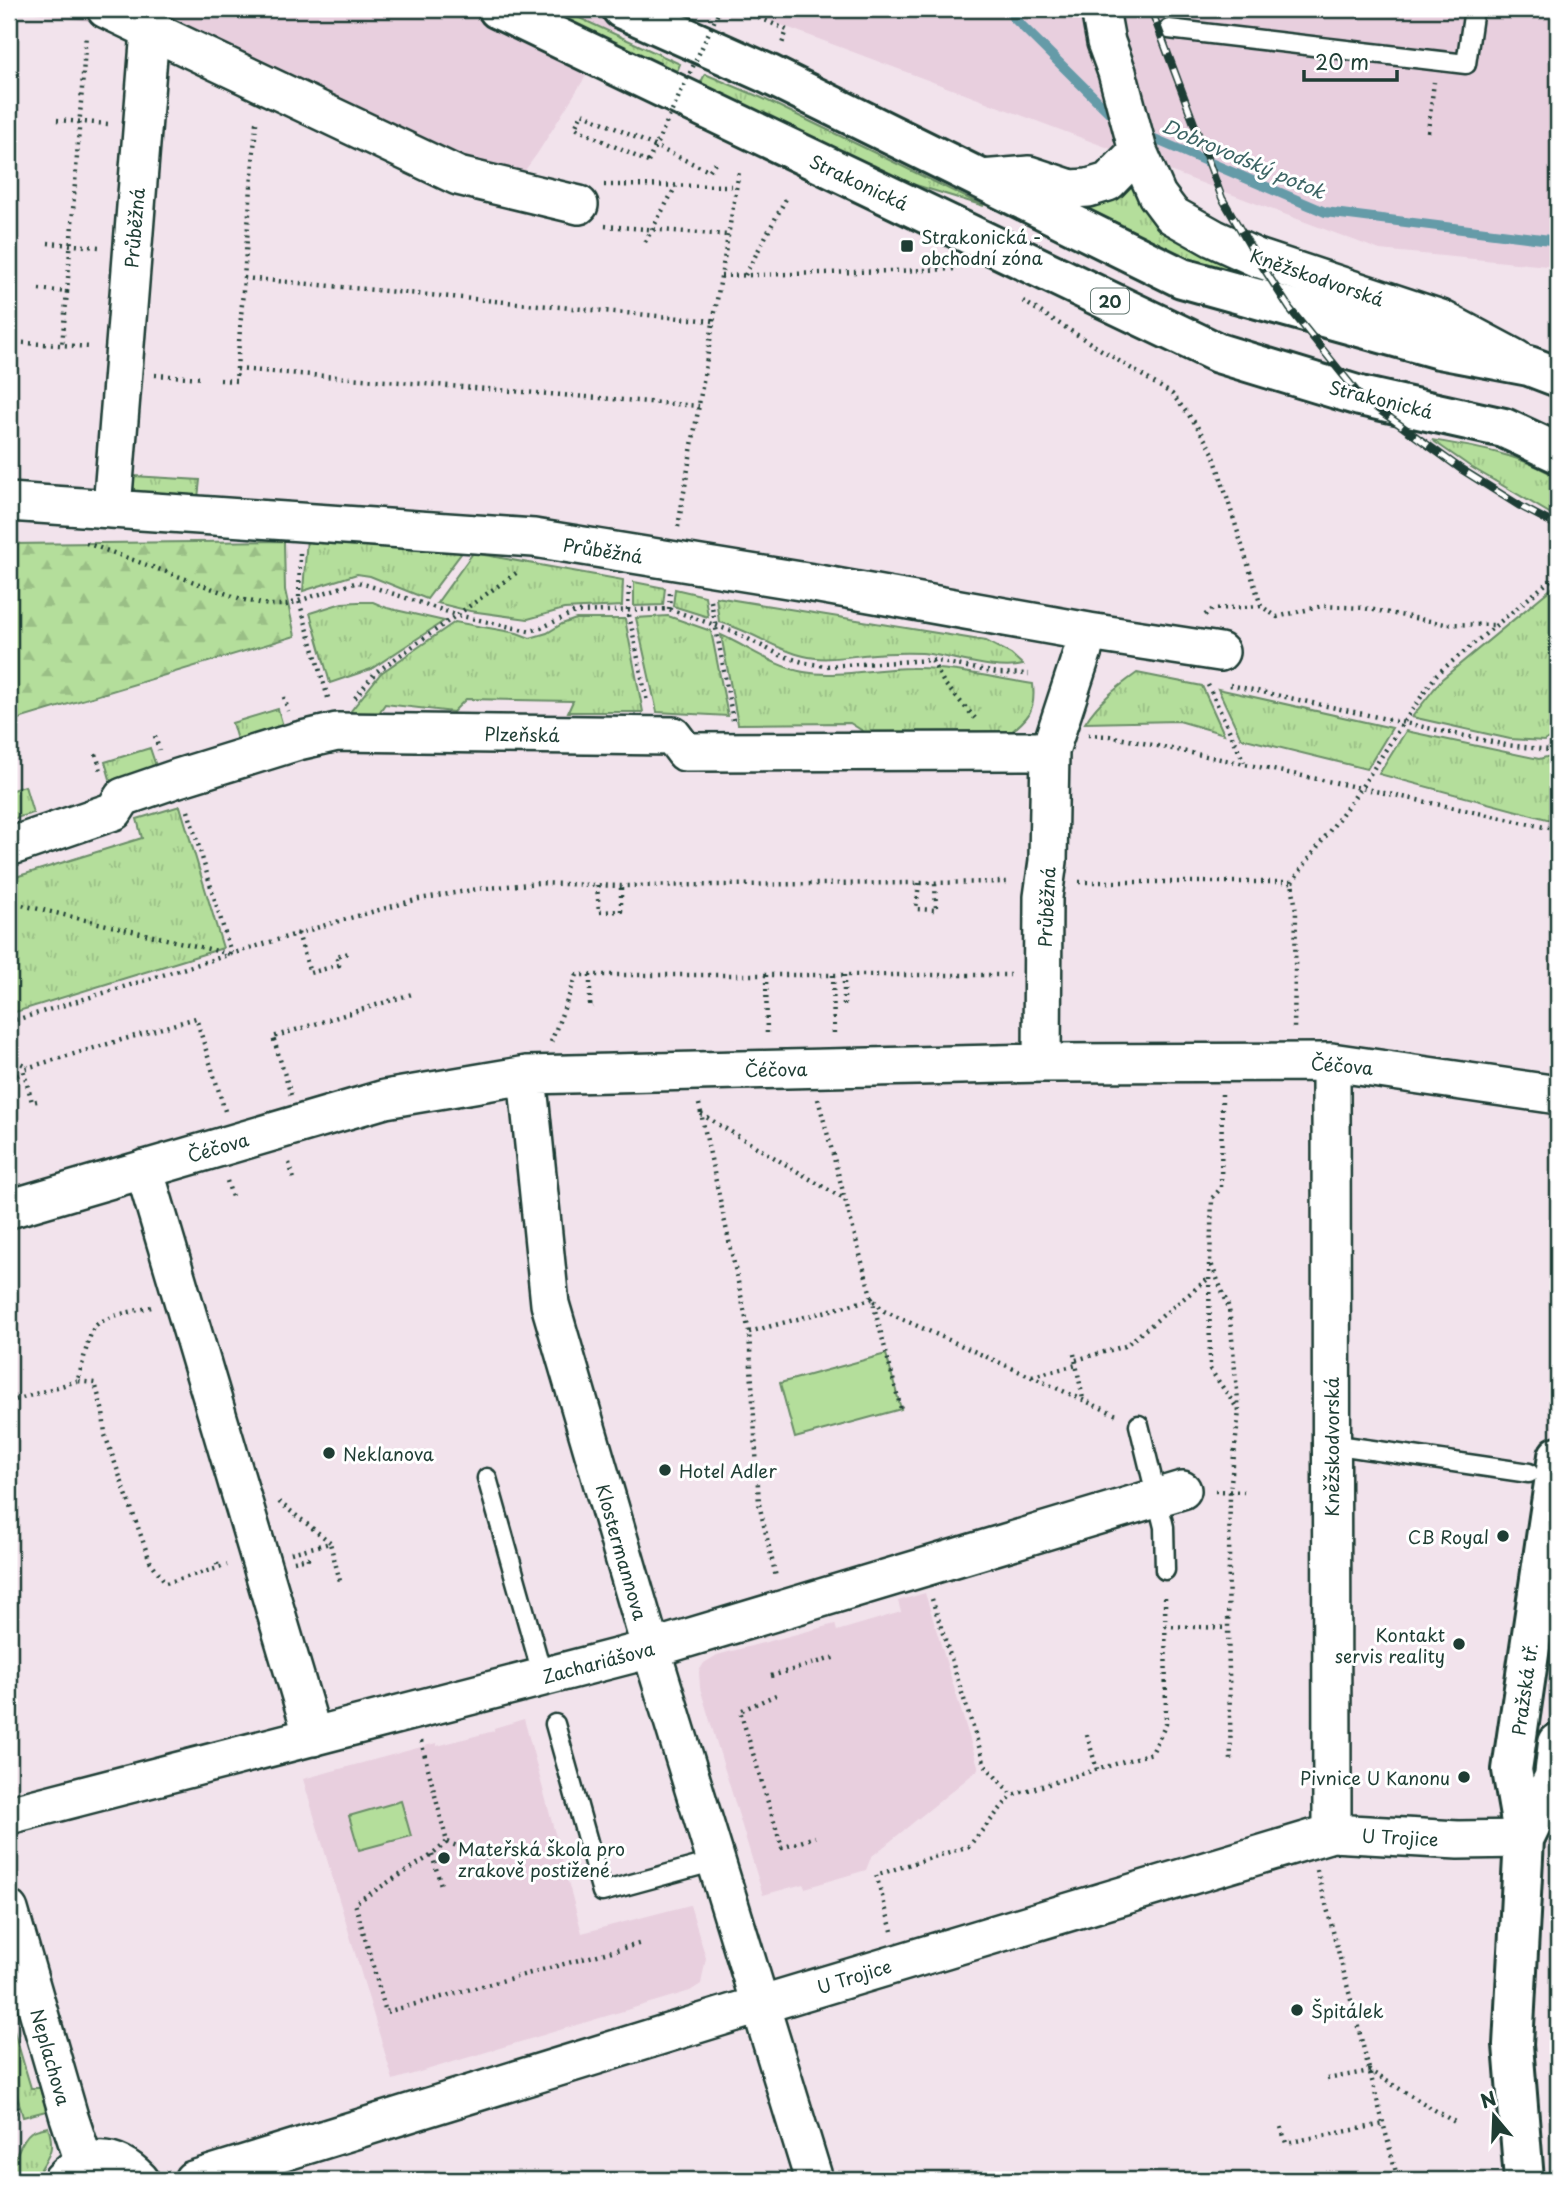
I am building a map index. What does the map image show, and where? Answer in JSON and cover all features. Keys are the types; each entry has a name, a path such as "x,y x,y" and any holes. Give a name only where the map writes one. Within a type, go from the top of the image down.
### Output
{"main road":[{"name":"Strakonická","path":"498,9 1218,353 1360,396 1504,428"},
{"path":"622,9 768,74 1182,278 1439,349 1548,368"},
{"name":"20","path":"1504,428 1558,420"},
{"path":"1504,428 1558,453"},
{"name":"Pražská tř.","path":"1524,2180 1513,2045 1524,1839 1512,1770 1543,1464"},
{"name":"Pražská tř.","path":"1524,1839 1553,1777 1558,1743"}],"street":[{"name":"Kněžskodvorská","path":"1100,9 1138,149 1157,195 1172,215 1257,258 1441,319 1548,368"},
{"path":"97,15 153,25 275,90 458,176 579,205"},
{"name":"Průběžná","path":"112,508 142,127 153,25"},
{"path":"981,179 1029,175 1072,189 1088,188 1108,182 1138,149"},
{"name":"Průběžná","path":"9,502 534,538 1089,632 1213,666"},
{"name":"Průběžná","path":"1042,1063 1043,897 1048,861 1053,742 1089,632"},
{"name":"Plzeňská","path":"9,846 114,811 123,797 298,741 337,732 673,736 685,752 739,754 996,752 1053,742"},
{"name":"Kněžskodvorská","path":"1331,1062 1332,1833"},
{"name":"Čéčova","path":"11,1199 144,1169 385,1099 539,1074 1042,1063 1331,1062 1558,1095"},
{"name":"Klostermannova","path":"539,1074 550,1304 651,1649 814,2180"},
{"path":"144,1169 313,1737"},
{"name":"Zachariášova","path":"9,1815 651,1649 1170,1494"},
{"name":"U Trojice","path":"193,2180 760,2005 1332,1833 1458,1840 1524,1839"},
{"name":"Neplachova","path":"9,1910 69,2117 73,2171"},
{"path":"73,2171 100,2160 115,2162 129,2169 140,2180"}],"lane":[{"path":"1169,29 1466,64 1474,9"},
{"path":"1139,1426 1170,1494 1164,1527 1165,1570"},
{"path":"1331,1444 1543,1464"},
{"path":"487,1478 543,1677"},
{"path":"555,1724 602,1892 716,1861"}],"path":[{"path":"717,160 709,171 582,113 575,128 648,162 720,9"},
{"path":"740,9 787,30 780,47"},
{"path":"62,345 80,122 97,15"},
{"path":"1428,132 1437,60"},
{"path":"220,380 236,381 256,123 275,90"},
{"path":"57,120 142,127"},
{"path":"677,535 739,172"},
{"path":"728,235 576,224 584,184 736,186"},
{"path":"645,242 676,186"},
{"path":"745,276 788,195"},
{"path":"48,243 133,251"},
{"path":"722,276 959,269 969,274"},
{"path":"244,278 713,321"},
{"path":"39,289 67,292"},
{"path":"1012,294 1172,394 1195,423 1213,453 1261,606 1277,617 1322,606 1354,607 1445,624 1497,625"},
{"path":"9,342 62,345 203,379"},
{"path":"237,369 699,406"},
{"path":"301,523 299,601 337,732"},
{"path":"337,732 341,717 375,673 528,565 534,538"},
{"path":"78,542 244,600 277,605 286,605 358,582 457,615 528,631 575,612 669,609 734,632 780,655 806,663 826,666 932,660 996,673 1029,674"},
{"path":"632,554 628,610 653,736"},
{"path":"704,566 739,754"},
{"path":"1294,1062 1296,911 1292,882 1362,788 1437,674 1558,573"},
{"path":"932,660 944,683 993,738 996,752"},
{"path":"1213,666 1403,723 1506,745 1550,750 1558,744"},
{"path":"1213,666 1245,763"},
{"path":"1053,742 1109,736 1558,830"},
{"path":"178,778 231,954"},
{"path":"9,1022 298,933 419,899 478,889 539,883 621,886 1292,882"},
{"path":"919,883 916,909 936,910 935,883"},
{"path":"597,885 599,912 621,911 621,886"},
{"path":"9,902 231,954"},
{"path":"298,933 310,973 339,965 336,956 349,953"},
{"path":"539,1074 577,975 1043,975"},
{"path":"590,975 590,1006 593,1006"},
{"path":"766,975 768,1070"},
{"path":"833,975 821,1068 843,1199 901,1409"},
{"path":"844,975 844,1006 848,1006"},
{"path":"300,1124 273,1037 415,993"},
{"path":"9,1087 18,1075 23,1073 23,1069 196,1018 235,1142"},
{"path":"9,1057 29,1068"},
{"path":"1223,1062 1221,1188 1212,1198 1210,1369 1239,1411"},
{"path":"691,1071 749,1332 759,1504 784,1609"},
{"path":"23,1073 32,1102 37,1101"},
{"path":"701,1114 843,1199"},
{"path":"1210,1261 1229,1308 1239,1411 1230,1491 1228,1628 1231,1762"},
{"path":"1031,1376 1125,1346 1209,1278"},
{"path":"77,1381 93,1329 100,1321 183,1298"},
{"path":"749,1332 872,1299"},
{"path":"872,1299 884,1311 1139,1426"},
{"path":"1076,1360 1083,1400"},
{"path":"9,1402 77,1381 94,1383 103,1412 105,1435 150,1561 166,1583 218,1568"},
{"path":"244,1507 273,1497 330,1543 340,1581"},
{"path":"265,1578 282,1574 278,1556 330,1543"},
{"path":"891,1927 876,1875 969,1846 1012,1795 1152,1753 1166,1724 1165,1570"},
{"path":"931,1595 985,1765 1012,1795"},
{"path":"1165,1626 1228,1628"},
{"path":"771,1676 836,1657"},
{"path":"776,1695 740,1711 782,1848 815,1837"},
{"path":"1087,1735 1097,1770"},
{"path":"423,1747 447,1842"},
{"path":"447,1842 432,1855 355,1903 386,2012 642,1943"},
{"path":"447,1842 490,1859"},
{"path":"432,1855 441,1885"},
{"path":"1316,1866 1398,2180"},
{"path":"1327,2079 1370,2071 1458,2124"},
{"path":"9,2080 19,2113 9,2109"},
{"path":"1281,2127 1286,2143 1384,2124"}],"shaded area":[{"path":"9,9 628,9 537,154 497,208 100,23"},
{"path":"739,9 1558,9 1558,267 1380,250"},
{"path":"925,1593 979,1769 871,1857 866,1870 805,1888 803,1884 763,1895 700,1688 699,1671 704,1663 717,1655 835,1624 837,1631 901,1612 898,1601"},
{"name":"Mateřská škola pro zrakově postižené","path":"524,1719 582,1933 690,1905 706,1958 701,1984 690,1991 393,2080 303,1779 436,1743 437,1746 494,1731 494,1728"}],"green space":[{"path":"535,9 560,9 680,64 676,74"},
{"path":"705,74 762,98 984,206 906,182 846,157 699,86"},
{"path":"1133,175 1149,200 1461,340 1200,267 1034,191"},
{"path":"1432,440 1513,457 1558,478 1558,518 1471,467"},
{"path":"133,476 200,480 198,498 144,495 135,491"},
{"path":"307,538 463,551 427,599 370,576 357,574 303,591"},
{"path":"284,541 285,590 295,636 9,722 9,544"},
{"path":"473,553 623,580 622,606 564,609 528,619 470,611 437,603"},
{"path":"634,582 665,588 663,605 634,606"},
{"path":"1558,583 1558,732 1544,741 1510,739 1412,717 1442,679"},
{"path":"675,589 705,596 708,617 673,606"},
{"path":"716,597 986,641 1011,654 1023,665 987,665 922,653 826,658 804,656 719,622"},
{"path":"373,602 387,608 444,621 371,669 330,683 310,613 342,603"},
{"path":"668,616 711,631 728,716 657,712 636,618"},
{"path":"576,619 625,619 643,712 568,712 573,701 466,699 453,712 385,704 372,723 347,716 381,673 455,622 517,633 530,638"},
{"path":"721,635 772,661 804,672 830,674 926,668 1033,684 1032,708 1020,725 1006,736 882,743 850,723 738,724"},
{"path":"1137,673 1202,686 1224,734 1179,721 1085,723 1108,696"},
{"path":"1218,689 1392,728 1367,769 1241,738"},
{"path":"278,709 286,736 240,750 232,723"},
{"path":"1406,731 1539,759 1558,754 1558,822 1379,774"},
{"path":"150,748 159,775 113,789 105,762"},
{"path":"25,786 33,813 9,820 9,791"},
{"path":"180,806 223,948 9,1014 9,879 142,838 137,819"},
{"path":"886,1354 901,1409 795,1438 780,1383"},
{"path":"401,1801 411,1836 359,1850 349,1816"},
{"path":"9,2014 31,2088 40,2088 46,2111 23,2117 9,2067"},
{"path":"48,2127 51,2144 49,2155 35,2180 9,2180 17,2154 27,2135"}],"waterway":[{"name":"Dobrovodský potok","path":"1008,9 1118,121"},
{"name":"Dobrovodský potok","path":"1143,134 1325,212 1558,241"}],"railway":[{"path":"1151,9 1222,198 1290,309 1360,396 1461,469 1558,526"}],"place":[{"name":"Strakonická - obchodní zóna","path":"907,246"},
{"name":"Neklanova","path":"329,1453"},
{"name":"Hotel Adler","path":"665,1470"},
{"name":"CB Royal","path":"1503,1536"},
{"name":"Kontakt servis reality","path":"1459,1644"},
{"name":"Pivnice U Kanonu","path":"1464,1777"},
{"name":"Mateřská škola pro zrakově postižené","path":"444,1858"},
{"name":"Špitálek","path":"1297,2010"}]}
